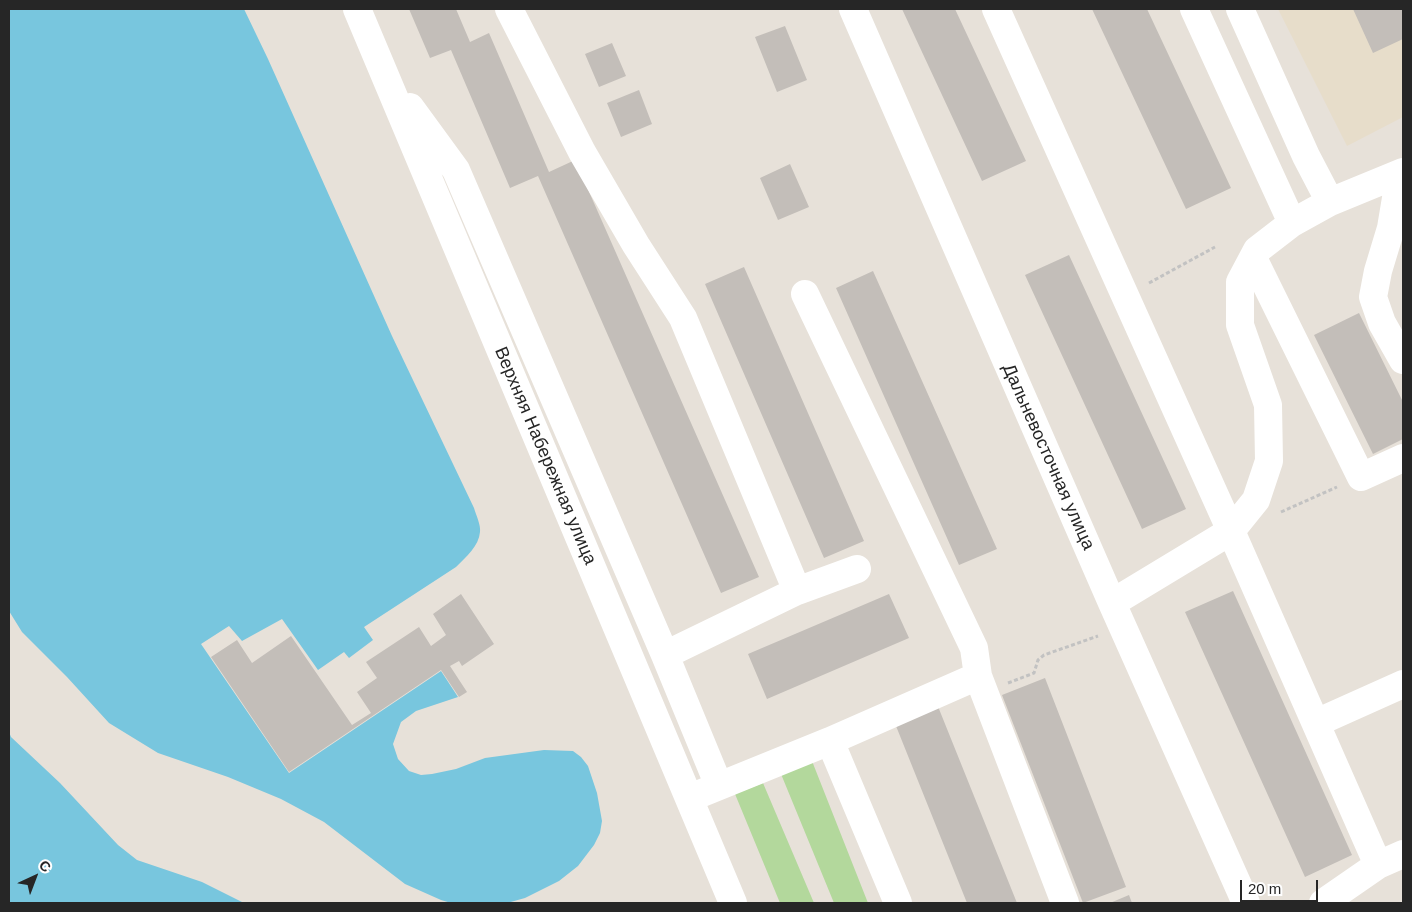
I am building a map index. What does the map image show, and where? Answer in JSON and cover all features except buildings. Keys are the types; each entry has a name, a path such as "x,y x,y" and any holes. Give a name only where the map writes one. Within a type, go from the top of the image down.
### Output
{"street":[{"name":"Верхняя Набережная улица","path":"357,9 733,903"},
{"path":"509,9 582,152 636,246 683,318 797,591"},
{"name":"Дальневосточная улица","path":"853,9 1112,603 1246,903"},
{"path":"996,9 1231,530 1378,866"},
{"path":"1194,9 1292,224"},
{"path":"1240,9 1306,156 1330,202"},
{"path":"383,70 456,170 665,655 719,786"},
{"path":"1112,603 1231,530 1256,500 1270,461 1268,404 1240,325 1240,282 1257,250 1292,224 1330,202 1402,173"},
{"path":"1402,173 1391,228 1378,271 1374,297 1382,323 1403,360"},
{"path":"1253,258 1361,477 1403,458"},
{"path":"805,294 989,681 1065,903"},
{"path":"665,655 797,591 857,569"},
{"path":"689,799 830,741 989,681"},
{"path":"1316,723 1403,684"},
{"path":"830,741 898,903"},
{"path":"1323,903 1378,866 1403,854"}],"path":[{"path":"1125,296 1215,247"},
{"path":"1281,512 1361,477"},
{"path":"989,681 1034,673 1038,660 1044,655 1102,634"}],"shaded area":[{"path":"1278,9 1403,9 1403,117 1347,146"}],"green space":[{"path":"812,761 868,903 834,903 781,774"},
{"path":"763,783 814,903 780,903 735,794"}],"water":[{"path":"9,9 244,9 392,336 474,508 480,532 475,547 456,567 364,627 373,640 349,658 344,652 318,670 282,619 242,641 229,626 201,644 289,773 441,671 458,697 416,711 401,722 393,744 398,759 409,771 421,775 432,774 456,769 485,758 544,750 573,751 588,766 597,793 602,821 600,833 594,845 578,866 559,881 525,898 507,903 451,903 405,884 324,822 281,799 228,777 158,753 109,723 22,632 9,611"},
{"path":"9,732 11,737 60,783 118,845 137,860 202,882 244,903 9,903"}]}
